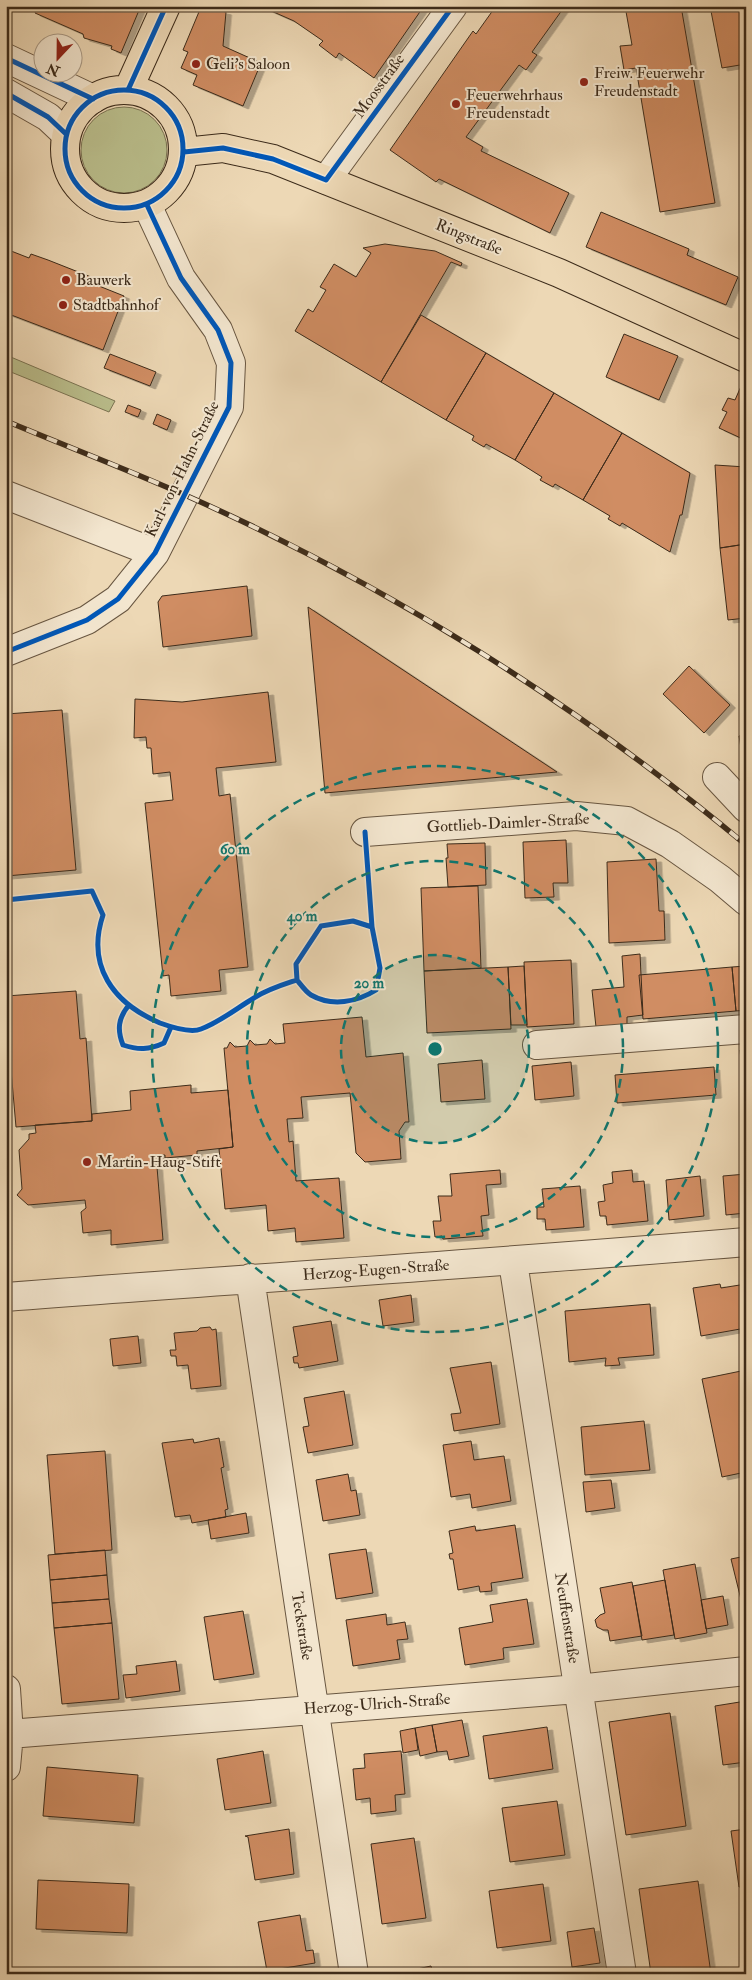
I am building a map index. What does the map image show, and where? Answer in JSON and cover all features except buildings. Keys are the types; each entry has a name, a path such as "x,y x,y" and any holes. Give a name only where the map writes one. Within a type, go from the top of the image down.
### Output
{"main road":[{"path":"128,90 166,6"},
{"path":"128,90 146,94 162,103 174,117 182,134 184,152 181,169 173,184 161,196 147,205 128,209 110,207 92,200 85,194 68,171 64,152 66,134 72,120 81,108 104,93 128,90"},
{"name":"Ringstraße","path":"184,152 223,148 273,159 559,273 746,358"}],"street":[{"name":"Moosstraße","path":"326,180 453,6"},
{"path":"6,58 93,99"},
{"path":"6,93 48,117 66,134"},
{"name":"Karl-von-Hahn-Straße","path":"6,652 87,620 118,599 155,553 229,407 232,390 231,363 218,330 181,278 147,205"},
{"path":"6,494 155,553"},
{"path":"718,777 746,808"},
{"name":"Gottlieb-Daimler-Straße","path":"365,832 576,816 627,821 670,844 720,879 746,901"},
{"path":"537,1045 746,1029"},
{"name":"Herzog-Eugen-Straße","path":"6,1297 250,1278 513,1262 746,1242"},
{"name":"Neuffenstraße","path":"513,1262 622,1974"},
{"name":"Teckstraße","path":"250,1278 354,1974"},
{"name":"Herzog-Ulrich-Straße","path":"8,1734 578,1689 746,1671"},
{"path":"6,1689 8,1734 6,1767"}],"green space":[{"path":"116,107 132,107 141,110 155,119 164,133 167,150 164,167 155,181 141,190 132,193 116,193 100,186 88,174 81,158 81,142 88,126 100,114"},
{"path":"6,355 115,401 109,412 6,370"}],"railway":[{"path":"6,421 163,485 260,530 334,567 406,608 478,650 615,743 682,793 746,845"}],"cycle path":[{"path":"128,90 166,6"},
{"path":"184,152 223,148 273,159 326,180 453,6"},
{"path":"6,58 93,99"},
{"path":"124,90 147,94 166,107 179,126 183,149 179,172 166,191 147,204 124,208 101,204 82,191 69,172 65,149 69,126 82,107 101,94 124,90"},
{"path":"6,93 48,117 66,134"},
{"path":"6,652 87,620 118,599 155,553 229,407 231,363 218,330 181,278 147,205"},
{"path":"6,900 92,891 103,915 98,951 101,966 108,981 117,993 143,1015 160,1023 181,1029 197,1030 215,1023 265,992 297,980 311,995 327,1001 344,1002 353,1000 376,990 380,968 372,927 365,832"},
{"path":"297,980 296,964 321,926 353,921 372,927"},
{"path":"129,1005 121,1019 119,1029 123,1045 134,1048 159,1045 164,1043 171,1027"},
{"path":"6,1689 9,1734 6,1767"}],"place":[{"name":"Geli's Saloon","path":"196,64"},
{"name":"Freiw. Feuerwehr Freudenstadt","path":"584,82"},
{"name":"Feuerwehrhaus Freudenstadt","path":"456,104"},
{"name":"Bauwerk","path":"66,280"},
{"name":"Stadtbahnhof","path":"63,305"},
{"name":"Martin-Haug-Stift","path":"87,1162"}]}
